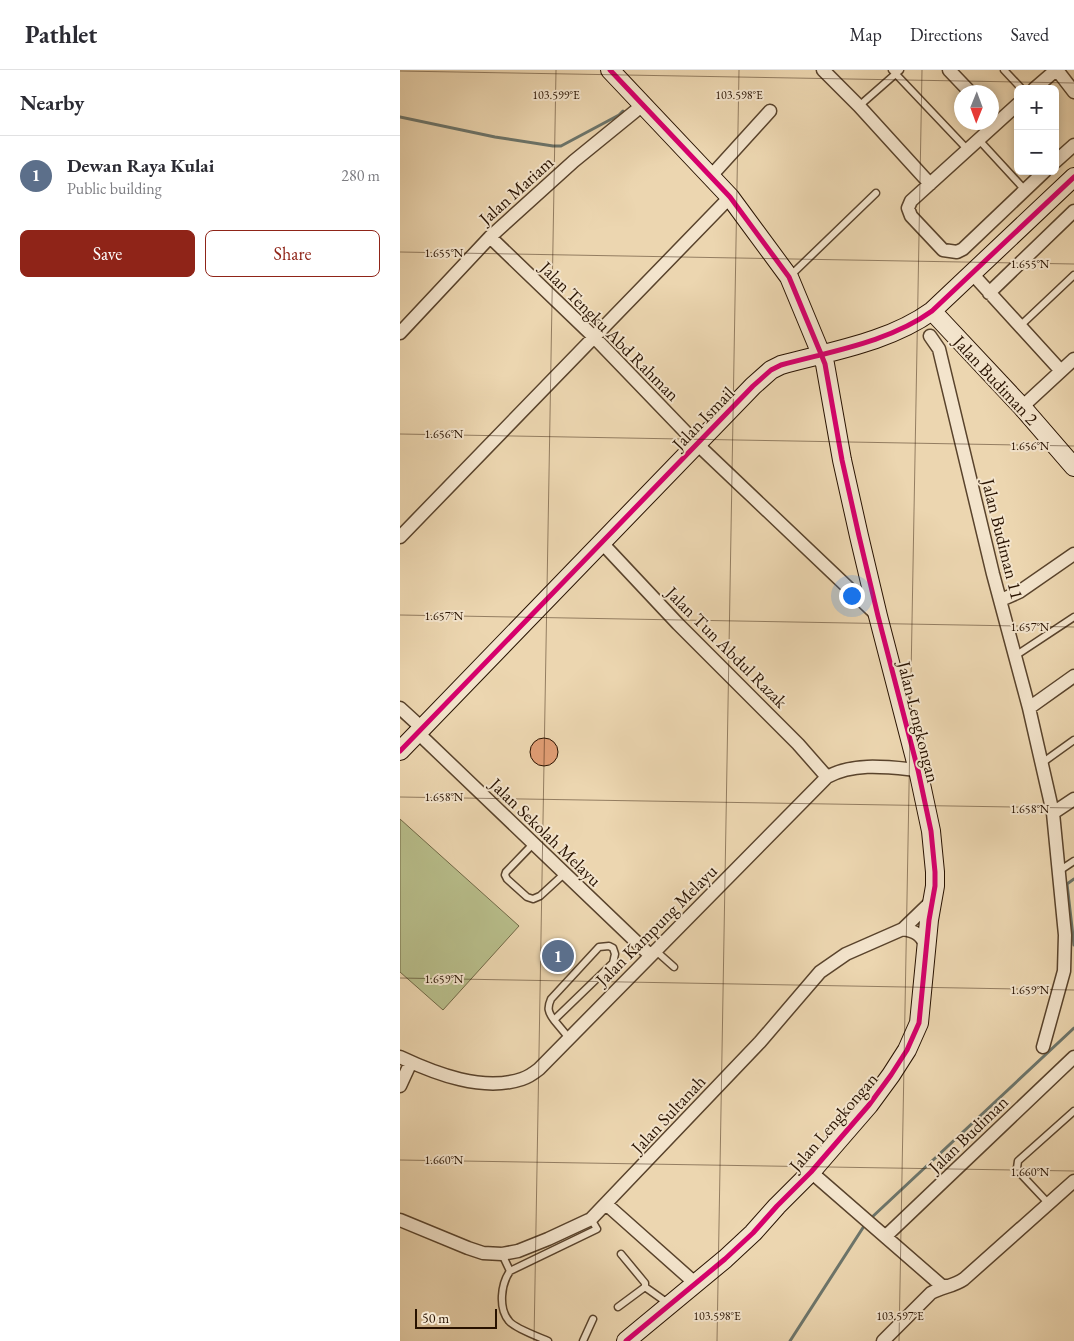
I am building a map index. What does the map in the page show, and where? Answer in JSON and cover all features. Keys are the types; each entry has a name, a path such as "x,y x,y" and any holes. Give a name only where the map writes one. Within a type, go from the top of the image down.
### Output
{"street":[{"name":"Jalan Lengkongan","path":"610,70 730,196 789,276 823,359 842,460 878,616 918,770 931,831 935,872 919,1023 907,1050 869,1105 811,1172 776,1206 753,1233 696,1284 626,1341"},
{"path":"823,70 859,106 930,184"},
{"path":"948,70 963,85"},
{"path":"1039,85 1057,70 1074,92"},
{"name":"Jalan Mariam","path":"400,333 490,237 574,161 644,104"},
{"path":"999,116 1014,106"},
{"path":"711,176 770,111"},
{"path":"986,130 979,140 911,201 908,208 911,216 943,250 957,252 963,249 1041,175"},
{"path":"1059,158 1074,145"},
{"name":"Jalan Ismail","path":"400,751 763,377 795,372 823,359 891,343 925,327 935,314 1074,177"},
{"name":"Jalan Ismail","path":"935,314 983,286 1074,188"},
{"path":"400,537 730,196"},
{"path":"1061,371 983,286 1074,211"},
{"name":"Jalan Tengku Abd Rahman","path":"490,237 594,337 697,444 878,616"},
{"name":"Jalan Budiman 2","path":"935,314 1022,407 1074,467"},
{"name":"Jalan Budiman 11","path":"930,336 939,349 972,492 1029,708 1053,813 1065,935 1064,971 1043,1047"},
{"path":"1022,407 1074,359"},
{"name":"Jalan Tun Abdul Razak","path":"602,543 678,624 798,744 827,777"},
{"path":"1001,600 1019,592 1074,554"},
{"path":"1029,708 1074,676"},
{"name":"Jalan Sekolah Melayu","path":"400,708 564,874 653,953"},
{"name":"Jalan Kampung Melayu","path":"400,1086 405,1060 461,1079 484,1083 504,1083 524,1079 539,1069 827,777 839,770 872,766 918,770"},
{"path":"1053,813 1074,799"},
{"name":"Jalan Sultanah","path":"400,1220 483,1254 502,1254 518,1251 591,1219 760,1042 820,972 846,954 903,929 932,902"},
{"path":"903,929 912,930 919,934 927,947"},
{"name":"Jalan Budiman","path":"886,1236 1074,1057"},
{"path":"811,1172 942,1286 949,1286"},
{"path":"883,1341 931,1293 964,1279 1073,1184"},
{"path":"606,1204 696,1284"}],"lane":[{"path":"1004,70 1018,85"},
{"path":"859,106 896,71 967,149"},
{"path":"979,140 1025,190"},
{"path":"789,276 876,194"},
{"path":"1020,326 1074,275"},
{"path":"1015,656 1074,617"},
{"path":"1042,762 1074,740"},
{"path":"534,843 506,872 507,879 527,897 533,899 540,896 564,874"},
{"path":"1059,871 1074,861"},
{"path":"554,1020 613,963 615,954 613,948 609,946 599,947 551,999 547,1007 554,1020 570,1038"},
{"path":"653,953 674,967"},
{"path":"1049,1204 1019,1172 1017,1168 1018,1161 1074,1111"},
{"path":"548,1341 509,1322 505,1314 502,1297 503,1285 510,1271 597,1230 591,1219"},
{"path":"502,1254 510,1271"},
{"path":"621,1254 645,1283 645,1287 670,1305"},
{"path":"618,1307 645,1287"},
{"path":"583,1341 593,1319"}],"green space":[{"path":"400,819 519,926 443,1010 400,972"}],"building":[{"path":"544,738 554,742 558,752 554,762 544,766 534,762 530,752 534,742"}],"waterway":[{"path":"400,117 495,137 561,146 619,115 623,111"},
{"path":"1074,879 1067,884 1074,945"},
{"path":"870,1219 1074,1028"},
{"path":"790,1341 866,1223"}],"cycle path":[{"path":"610,70 730,197 789,277 821,354 825,364 842,460 859,536 918,770 931,831 935,872 919,1023 907,1050 891,1075 869,1105 811,1172 753,1233 725,1259 626,1341"},
{"path":"400,751 753,386 771,370 781,365 879,338 915,322 932,311 1074,177"}],"place":[{"name":"Dewan Raya Kulai","path":"558,956"}]}
